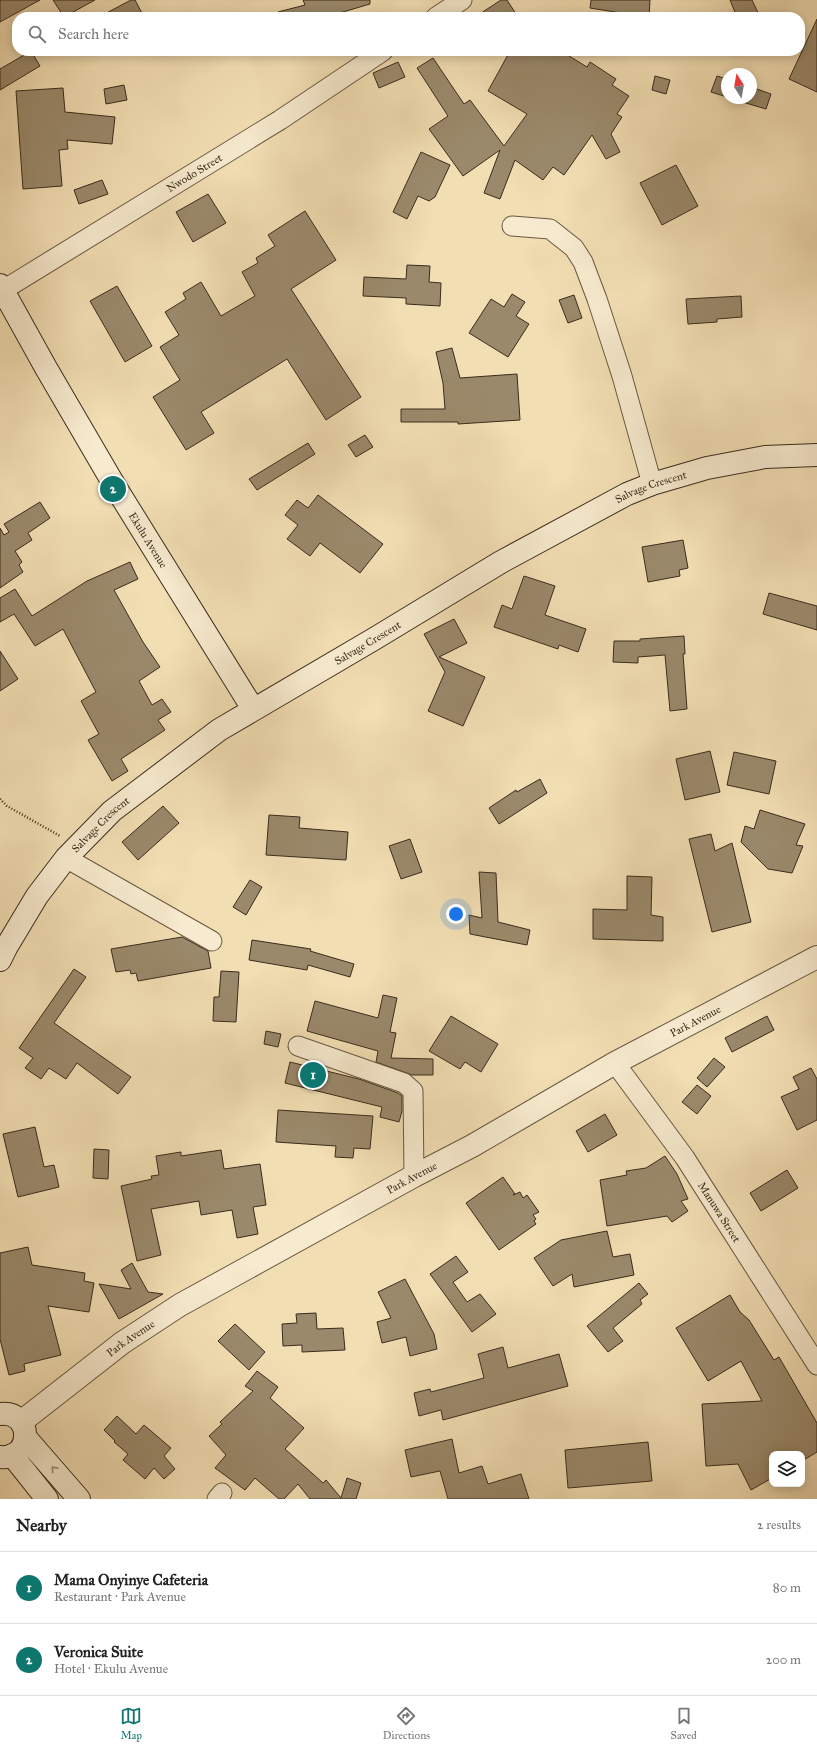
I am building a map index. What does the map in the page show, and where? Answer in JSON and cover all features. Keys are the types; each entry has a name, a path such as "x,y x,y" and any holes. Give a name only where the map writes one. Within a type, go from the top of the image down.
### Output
{"main road":[{"name":"Ekulu Avenue","path":"1,289 116,488 253,708"},
{"name":"Salvage Crescent","path":"0,960 37,896 72,852 112,811 143,786 219,730 253,708 374,639 501,562 627,494 652,484 707,468 765,457 817,455"},
{"name":"Park Avenue","path":"5,1457 22,1448 11,1419 180,1305 414,1176 472,1146 615,1063 817,957"},
{"path":"11,1419 79,1499"},
{"path":"5,1457 47,1499"}],"street":[{"path":"444,12 462,0"},
{"name":"Nwodo Street","path":"1,289 280,120 376,56"},
{"path":"512,226 550,229 574,248 584,262 622,376 652,484"},
{"path":"72,852 212,941"},
{"path":"298,1046 404,1083 413,1091 414,1176"},
{"name":"Manuwa Street","path":"615,1063 685,1158 817,1365"}],"path":[{"path":"0,799 7,806 72,852"}],"building":[{"path":"0,0 40,0 18,12 12,12 12,15 0,22"},
{"path":"53,0 95,0 73,12 61,12"},
{"path":"131,0 135,0 141,12 108,12"},
{"path":"303,0 370,0 370,4 343,12 278,12 305,5"},
{"path":"501,0 507,0 515,12 483,12"},
{"path":"591,0 650,0 649,12 615,12 590,8"},
{"path":"730,0 752,0 758,12 735,12"},
{"path":"817,19 817,92 789,79 800,56 805,56 805,45"},
{"path":"22,56 34,56 40,66 0,90 0,69"},
{"path":"507,56 569,56 587,67 590,62 616,79 612,85 629,96 617,114 622,117 611,134 620,152 606,159 592,135 564,175 553,167 543,180 515,160 500,199 484,193 500,150 463,176 429,129 448,116 417,68 433,58 464,104 470,100 504,146 527,114 488,91"},
{"path":"398,62 405,77 379,88 373,73"},
{"path":"655,76 670,80 666,94 652,90"},
{"path":"717,76 721,77 721,95 711,92"},
{"path":"124,85 127,100 106,104 104,89"},
{"path":"63,88 65,112 115,117 112,144 67,140 68,149 59,150 62,186 23,189 16,91"},
{"path":"757,89 771,94 766,109 749,104 757,104"},
{"path":"421,152 450,165 435,197 429,201 418,196 407,219 393,212"},
{"path":"676,165 698,206 662,225 640,183"},
{"path":"102,180 108,194 79,204 74,190"},
{"path":"208,194 226,223 193,242 176,212"},
{"path":"305,211 336,260 291,289 361,397 326,420 287,359 201,412 214,433 186,450 153,397 180,380 160,347 179,335 165,312 186,299 183,293 201,282 221,316 255,296 242,272 258,263 256,258 275,246 268,235"},
{"path":"407,265 430,266 429,282 441,283 440,306 406,304 406,298 363,296 364,277 406,279"},
{"path":"117,286 152,346 125,362 90,301"},
{"path":"512,294 525,302 516,316 529,324 508,357 469,333 491,299 504,307"},
{"path":"574,295 582,318 568,323 559,300"},
{"path":"741,296 742,317 717,319 717,322 688,324 686,299"},
{"path":"452,348 460,378 517,374 520,420 458,424 458,422 401,422 401,409 445,409 443,383 436,352"},
{"path":"365,435 373,447 356,457 348,445"},
{"path":"308,443 315,454 257,490 249,479"},
{"path":"318,495 383,544 360,573 320,543 310,556 287,539 298,525 285,515 297,500 308,508"},
{"path":"40,502 50,518 28,533 32,540 15,551 22,562 19,565 23,572 0,588 0,528 4,535 9,532 4,524"},
{"path":"683,540 688,568 679,570 680,576 648,582 642,547"},
{"path":"130,562 138,579 114,590 143,642 160,667 139,681 152,705 162,699 171,712 158,720 165,730 121,759 128,771 112,781 88,740 99,734 81,701 96,692 63,629 35,646 14,614 0,622 0,598 15,589 32,616 87,581"},
{"path":"524,576 555,586 545,615 586,629 578,652 559,645 558,649 494,627 502,605 512,609"},
{"path":"769,593 817,606 817,630 763,614"},
{"path":"454,619 467,643 439,657 485,677 463,726 428,711 445,672 424,634"},
{"path":"684,636 685,654 683,654 687,709 670,711 665,655 638,657 638,663 613,662 614,641 640,641 640,639"},
{"path":"0,651 18,679 0,691"},
{"path":"710,751 720,792 685,800 676,759"},
{"path":"734,752 776,761 769,794 727,785"},
{"path":"540,779 547,793 499,824 489,808 516,790 517,792"},
{"path":"163,806 179,823 138,860 122,842"},
{"path":"760,810 805,824 796,845 803,846 792,873 768,869 741,842 745,826 754,829"},
{"path":"269,815 300,817 299,828 348,832 346,860 266,855"},
{"path":"711,834 715,851 732,843 751,922 712,932 689,839"},
{"path":"410,839 422,872 401,879 389,846"},
{"path":"479,872 496,873 498,922 530,930 527,945 470,934 469,915 482,918"},
{"path":"627,876 652,877 651,915 663,917 663,941 593,939 593,909 627,910"},
{"path":"250,880 262,887 246,915 233,907"},
{"path":"182,937 208,951 211,968 138,981 136,973 131,974 130,970 116,972 111,949"},
{"path":"252,940 311,949 310,951 354,964 350,977 308,965 307,970 249,960"},
{"path":"74,969 86,977 54,1023 131,1077 118,1094 77,1063 66,1079 49,1068 41,1079 25,1068 33,1058 19,1048"},
{"path":"221,971 239,972 236,1022 213,1021 214,997 219,997"},
{"path":"383,995 397,998 390,1032 396,1033 391,1058 433,1059 433,1075 412,1075 376,1062 378,1051 307,1031 315,1001 378,1018"},
{"path":"451,1016 498,1044 481,1072 465,1062 460,1069 429,1051"},
{"path":"767,1016 774,1030 732,1052 725,1038"},
{"path":"266,1031 281,1034 278,1047 264,1044"},
{"path":"714,1058 725,1067 707,1087 697,1078"},
{"path":"290,1062 359,1079 398,1093 402,1096 402,1111 399,1122 380,1117 382,1107 285,1083"},
{"path":"811,1068 817,1079 817,1120 797,1130 781,1097 799,1089 793,1077"},
{"path":"697,1085 711,1096 697,1114 682,1102"},
{"path":"278,1110 373,1116 370,1149 354,1148 353,1158 335,1157 336,1146 276,1142"},
{"path":"605,1114 617,1135 588,1152 576,1131"},
{"path":"35,1127 44,1167 54,1165 59,1187 18,1197 3,1134"},
{"path":"94,1149 109,1150 108,1179 93,1178"},
{"path":"221,1150 224,1169 260,1164 266,1205 253,1207 258,1234 237,1238 232,1210 201,1215 199,1201 151,1209 161,1255 137,1261 121,1186 152,1179 151,1176 159,1175 156,1156 181,1152 181,1156"},
{"path":"665,1156 677,1174 688,1199 681,1201 688,1211 672,1222 667,1216 607,1226 600,1180 627,1175 626,1171 646,1168"},
{"path":"787,1170 798,1188 761,1211 750,1193"},
{"path":"503,1177 515,1194 513,1195 520,1192 523,1198 527,1195 539,1212 533,1215 536,1219 534,1221 536,1224 499,1250 466,1203"},
{"path":"607,1231 613,1257 630,1254 634,1275 574,1287 572,1274 553,1286 534,1258 561,1240"},
{"path":"28,1247 32,1265 85,1273 84,1281 94,1283 89,1312 48,1306 61,1355 24,1364 25,1371 9,1375 0,1339 0,1253"},
{"path":"456,1256 468,1272 453,1282 467,1302 480,1294 496,1314 472,1332 430,1274"},
{"path":"132,1263 148,1292 163,1294 119,1319 99,1284 131,1289 121,1270"},
{"path":"405,1279 434,1334 437,1349 410,1356 406,1337 382,1343 377,1322 391,1318 378,1292"},
{"path":"639,1283 648,1294 640,1300 642,1304 613,1328 623,1341 608,1352 587,1326"},
{"path":"730,1295 740,1312 749,1320 774,1360 779,1357 817,1423 817,1452 805,1459 805,1451 769,1451 769,1480 751,1490 738,1464 706,1466 702,1404 762,1401 741,1361 708,1381 676,1328"},
{"path":"316,1313 317,1329 343,1328 345,1350 302,1352 302,1345 283,1346 282,1324 297,1323 296,1314"},
{"path":"235,1324 265,1352 249,1370 218,1341"},
{"path":"503,1347 508,1368 559,1354 568,1386 443,1420 441,1410 419,1416 414,1393 430,1389 431,1392 484,1378 478,1354"},
{"path":"257,1371 278,1387 270,1398 304,1428 285,1449 323,1483 326,1480 341,1498 347,1478 361,1483 356,1499 310,1499 298,1484 284,1499 279,1499 255,1478 245,1490 215,1468 226,1455 209,1436 222,1424 220,1422 253,1391 245,1386"},
{"path":"117,1416 136,1434 144,1425 171,1448 164,1456 175,1469 164,1479 154,1468 145,1479 123,1460 128,1454 114,1442 115,1441 104,1430"},
{"path":"452,1439 459,1473 482,1466 488,1484 521,1474 529,1499 448,1499 440,1471 411,1477 405,1450"},
{"path":"648,1442 652,1481 568,1488 565,1450"}],"place":[{"name":"Veronica Suite","path":"113,489"},
{"name":"Mama Onyinye Cafeteria","path":"313,1075"}]}
